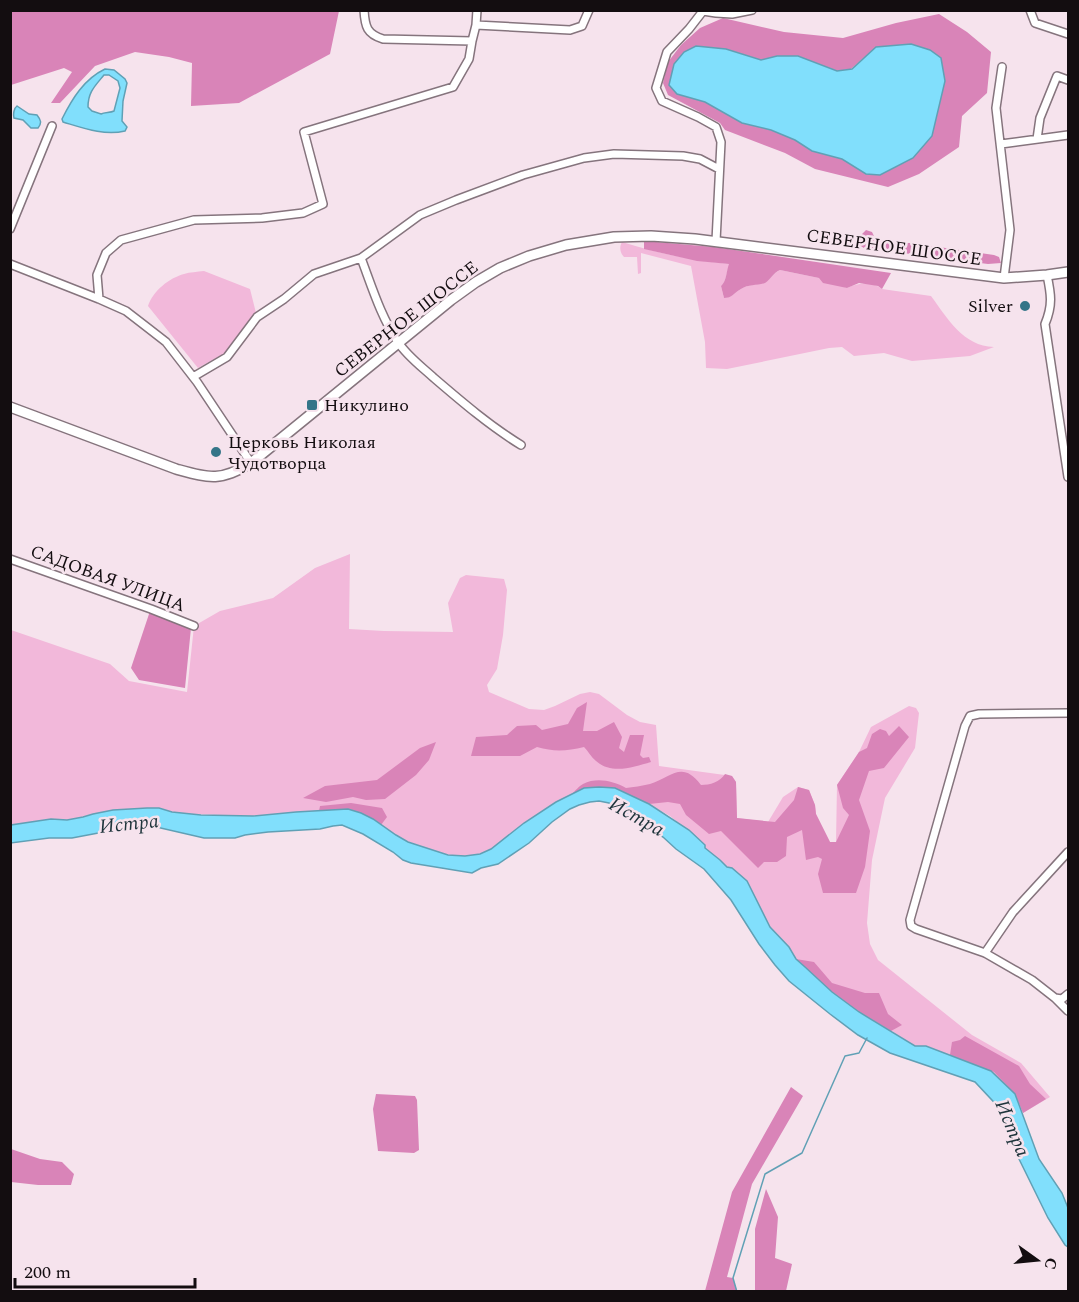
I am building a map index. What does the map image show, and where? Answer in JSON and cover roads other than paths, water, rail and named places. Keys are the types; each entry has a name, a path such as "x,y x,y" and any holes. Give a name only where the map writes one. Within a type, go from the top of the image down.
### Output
{"main road":[{"name":"СЕВЕРНОЕ ШОССЕ","path":"10,407 176,469 213,477 235,472 251,463 476,282 500,268 529,256 566,245 614,237 651,236 716,241 896,263 980,276 1004,278 1068,272"}],"street":[{"path":"364,10 368,30 373,36 383,39 471,41"},
{"path":"99,298 98,275 106,253 121,240 194,220 272,217 303,213 323,204 304,132 453,87 469,59 477,10"},
{"path":"476,25 570,30 582,26 589,10"},
{"path":"716,241 721,142 716,127 662,101 656,88 667,52 703,11 732,14 752,10"},
{"path":"1030,10 1035,23 1068,34"},
{"path":"1002,67 996,108 1011,230 1004,278"},
{"path":"1037,139 1040,118 1057,76 1068,80"},
{"path":"10,229 52,126"},
{"path":"1001,144 1068,135"},
{"path":"193,377 227,357 257,317 314,274 362,258 420,215 456,200 523,175 584,158 614,154 683,156 700,159 719,169"},
{"path":"362,258 378,306 399,344 413,360 462,402 521,445"},
{"path":"10,264 99,298 126,311 166,342 193,377 251,463"},
{"path":"1047,275 1052,302 1045,324 1068,477"},
{"name":"САДОВАЯ УЛИЦА","path":"10,559 194,626"},
{"path":"1068,713 970,716 965,726 910,920 911,926 985,953 1032,980 1068,1011"},
{"path":"985,953 1013,912 1068,852"},
{"path":"1055,998 1062,999 1068,994"}],"water":[{"path":"911,44 930,50 941,58 945,81 932,136 913,158 880,175 866,174 842,159 812,151 795,140 771,130 742,123 705,102 677,94 669,85 674,64 684,52 696,46 726,49 761,60 777,56 798,56 837,71 852,69 876,47"},
{"path":"105,69 114,70 127,83 122,121 127,127 125,131 101,132 63,122 62,119 74,97","holes":["104,75 109,75 118,81 120,88 114,111 101,114 92,111 88,107 89,97"]},
{"path":"17,106 29,114 37,115 41,122 38,128 31,128 23,120 14,118"},
{"name":"Истра","path":"584,788 615,788 649,804 689,830 705,845 705,848 747,881 770,927 789,947 796,959 832,992 859,1012 915,1046 926,1046 991,1071 1015,1094 1039,1159 1062,1193 1068,1208 1068,1247 1048,1218 1019,1159 1004,1113 975,1082 890,1053 858,1035 830,1014 789,981 775,965 731,900 704,869 663,837 609,803 590,802 570,809 529,843 498,864 472,873 411,863 363,834 342,825 320,829 268,832 235,838 204,838 152,826 130,827 72,838 49,838 11,843 11,825 51,819 67,820 113,810 159,808 172,812 201,815 253,816 348,809 373,819 408,842 448,855 465,856 480,854 491,849 556,802"}],"waterway":[{"path":"737,1292 733,1278 765,1174 802,1153 845,1056 859,1053 867,1038"}],"place":[{"name":"Silver","path":"1025,306"},
{"name":"Никулино","path":"312,405"},
{"name":"Церковь Николая Чудотворца","path":"216,452"}]}
